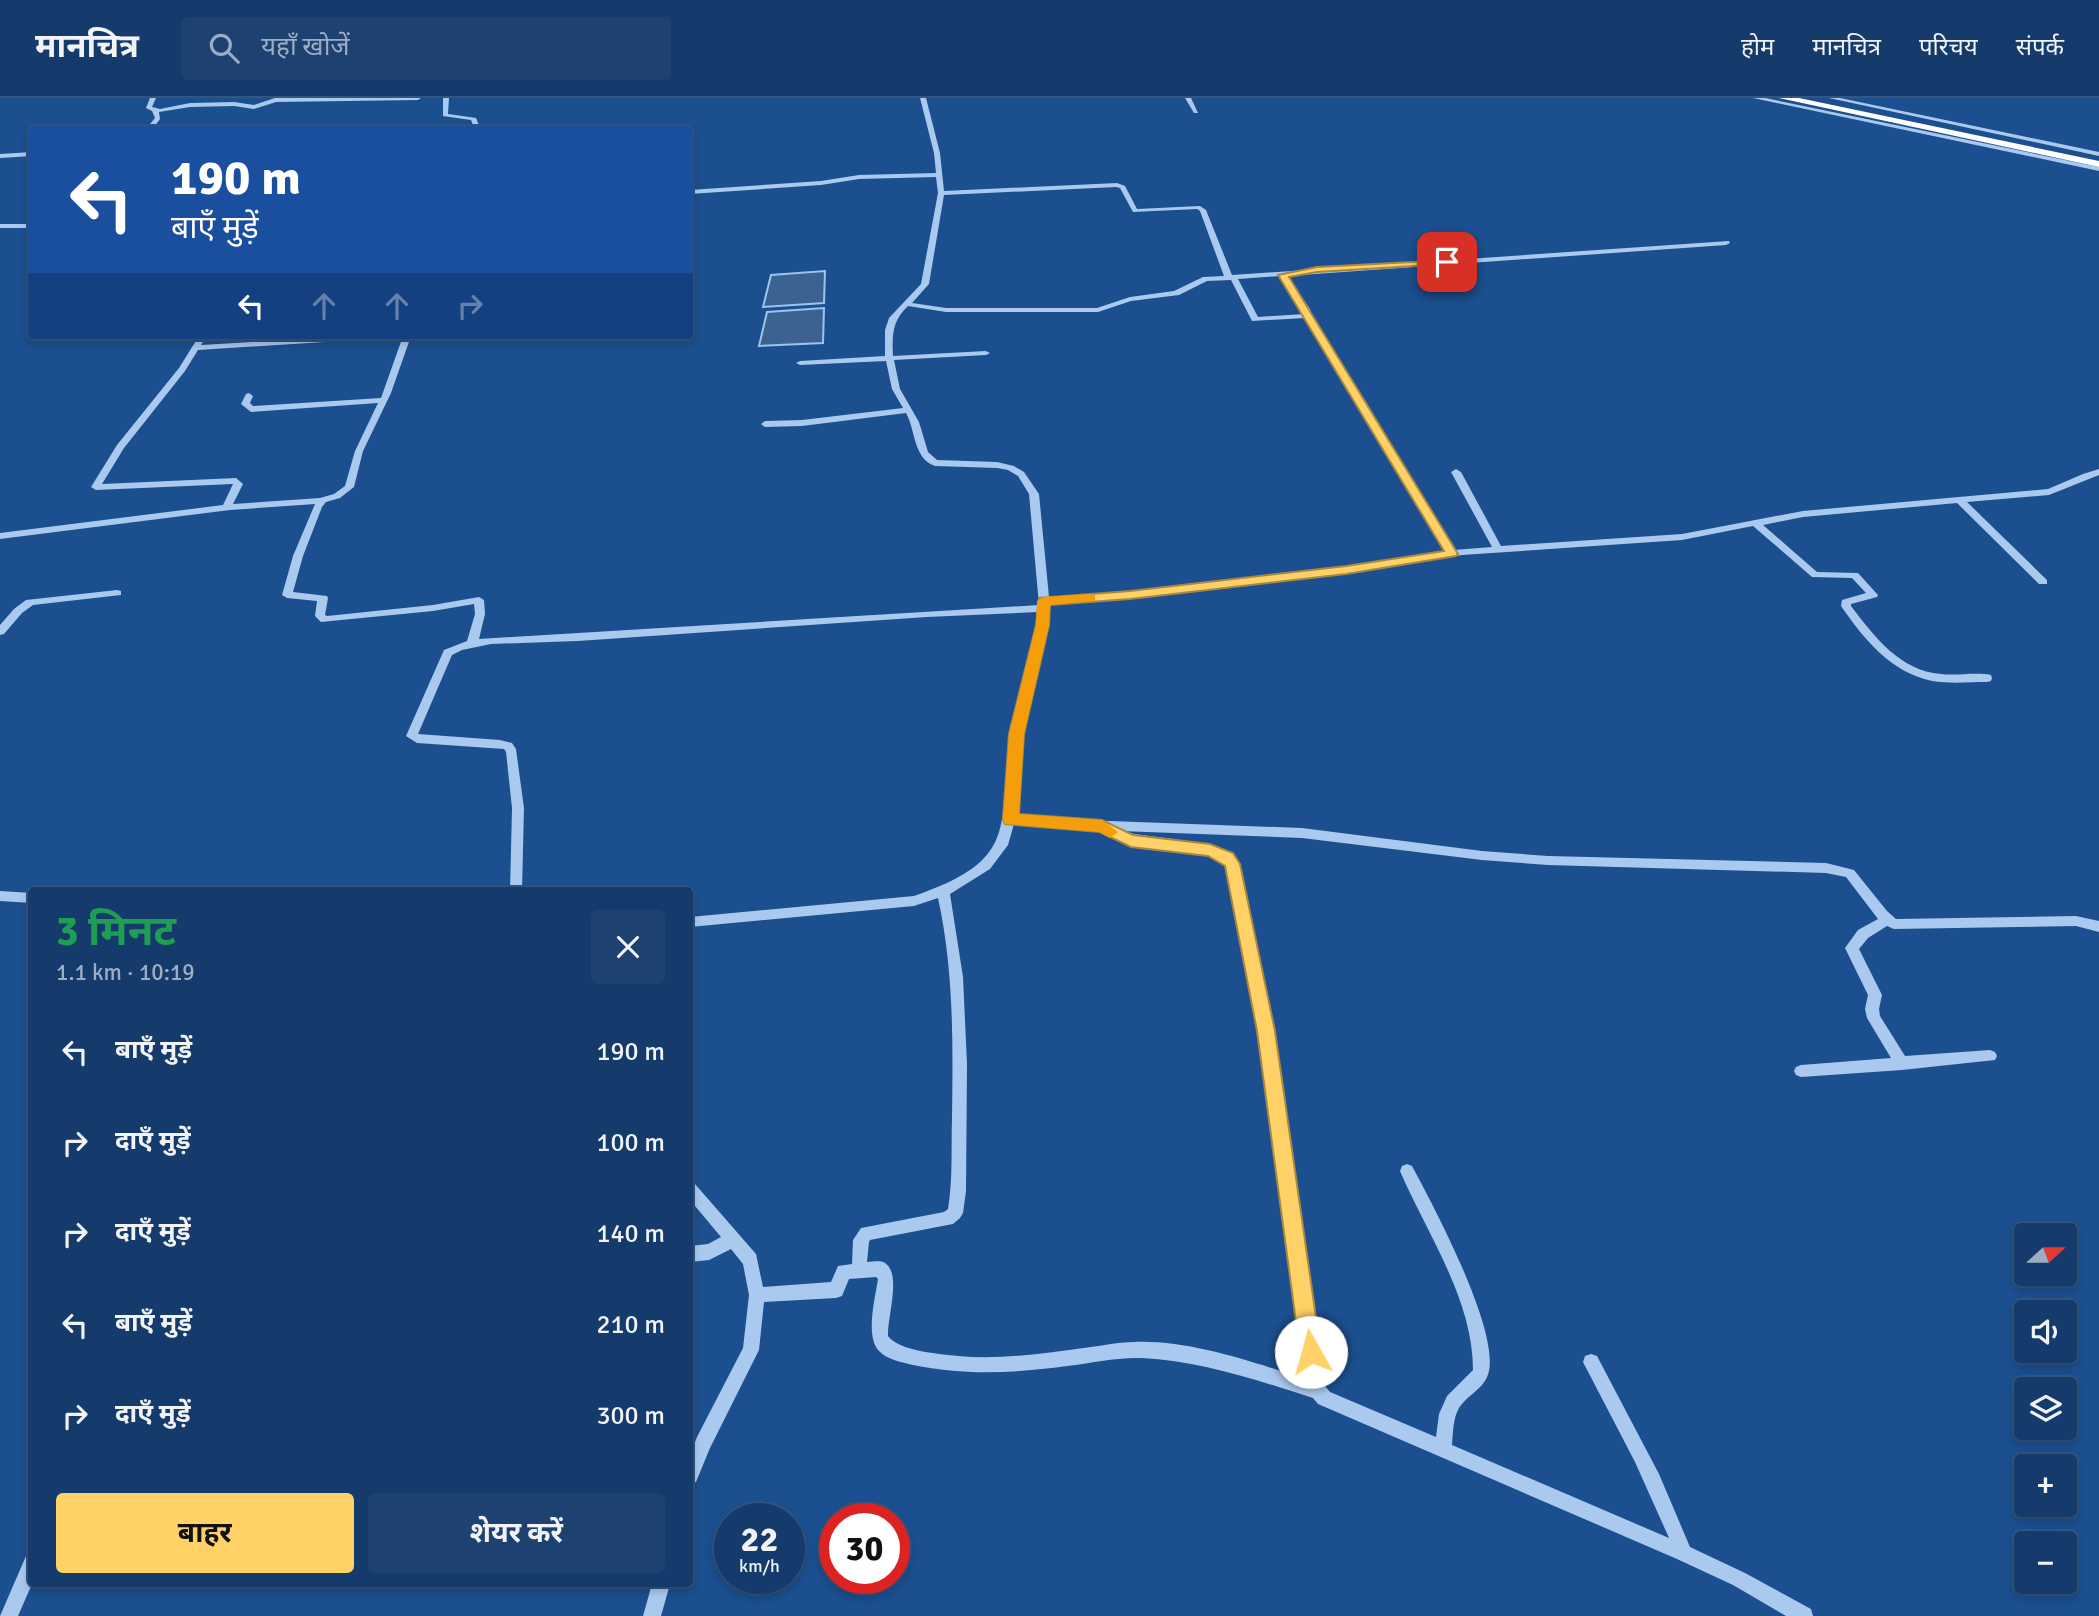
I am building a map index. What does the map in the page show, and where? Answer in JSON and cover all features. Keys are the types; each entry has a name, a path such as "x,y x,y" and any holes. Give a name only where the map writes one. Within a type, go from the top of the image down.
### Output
{"highway":[{"path":"1784,98 2099,159"},
{"path":"1809,98 2099,159"}],"street":[{"path":"153,98 149,108 155,111 190,105 234,104 254,107 275,100 418,98"},
{"path":"446,98 445,115 474,120 476,126"},
{"path":"693,922 914,901 952,888 986,866 1002,845 1010,819 1017,734 1043,625 1044,605 1034,494 1021,474 997,465 935,463 928,460 923,455 918,428 893,382 890,358 890,323 925,284 941,193 940,175 923,98"},
{"path":"1188,98 1196,112"},
{"path":"1756,98 2099,169"},
{"path":"1832,98 2099,159"},
{"path":"151,126 158,118 155,111"},
{"path":"0,156 28,154"},
{"path":"693,192 821,183 859,177 940,175"},
{"path":"941,193 1117,185 1123,187 1135,211 1198,207 1203,209 1232,278 1255,319 1307,316"},
{"path":"0,226 28,226"},
{"path":"907,304 946,310 1098,310 1130,299 1176,292 1200,280 1726,243"},
{"path":"1283,275 1306,309 1307,316 1451,554"},
{"path":"201,340 120,447 96,487 236,481 238,484 228,505 230,507"},
{"path":"197,348 324,340"},
{"path":"0,536 230,507 320,501 337,496 349,487 359,451 384,400 406,340"},
{"path":"800,363 986,353"},
{"path":"249,396 245,404 251,409 384,400"},
{"path":"765,424 802,423 909,410"},
{"path":"1456,472 1498,549"},
{"path":"516,887 519,808 512,752 508,746 417,740 412,736 448,653 455,648 472,644 1044,605 1346,570 1451,554 1682,537 1803,514 2049,492 2062,489 2082,476 2099,472"},
{"path":"1958,499 2043,582"},
{"path":"320,501 298,556 287,595 323,597 320,616 325,620 433,608 477,599 480,602 480,614 472,644"},
{"path":"1755,523 1815,575 1855,575 1872,595 1846,602 1846,606 1872,642 1890,657 1932,677 1987,678"},
{"path":"0,632 18,611 30,602 117,593"},
{"path":"1010,819 1358,838 1440,851 1533,859 1841,869 1858,880 1887,920 1903,925 2076,921 2099,927"},
{"path":"1102,826 1131,841 1219,853 1232,864 1266,1031 1318,1391 1324,1398 1683,1553 1739,1579 1804,1616"},
{"path":"1219,853 1224,831"},
{"path":"859,1269 860,1240 866,1233 948,1219 956,1213 960,1041 957,966 953,930 943,891"},
{"path":"0,896 28,898"},
{"path":"1887,920 1863,934 1852,948 1875,995 1872,1009 1874,1018 1902,1064"},
{"path":"1801,1071 1990,1056"},
{"path":"1407,1171 1458,1278 1483,1360 1480,1374 1456,1397 1448,1413 1443,1448"},
{"path":"693,1192 750,1259 757,1295 751,1350 703,1443 693,1468"},
{"path":"693,1254 709,1252 734,1239"},
{"path":"757,1295 829,1292 840,1285 844,1272 880,1269 886,1277 879,1334 881,1343 887,1350 935,1362 970,1367 1138,1349 1177,1352 1215,1360 1318,1391"},
{"path":"1591,1362 1654,1481 1670,1515 1683,1553"},
{"path":"9,1616 28,1571"},
{"path":"652,1616 660,1587"}],"water":[{"path":"825,271 824,303 763,307 771,275"},
{"path":"824,308 823,343 759,346 767,312"}],"slow traffic":[{"path":"1090,598 1044,601 1043,625 1017,734 1010,819 1102,826 1110,832"}],"route":[{"path":"1311,1352 1266,1031 1232,864 1227,858 1210,850 1131,841 1102,826 1010,819 1017,734 1043,625 1044,601 1130,595 1346,570 1451,554 1320,340 1308,319 1306,309 1283,275 1290,272 1447,262"}]}
